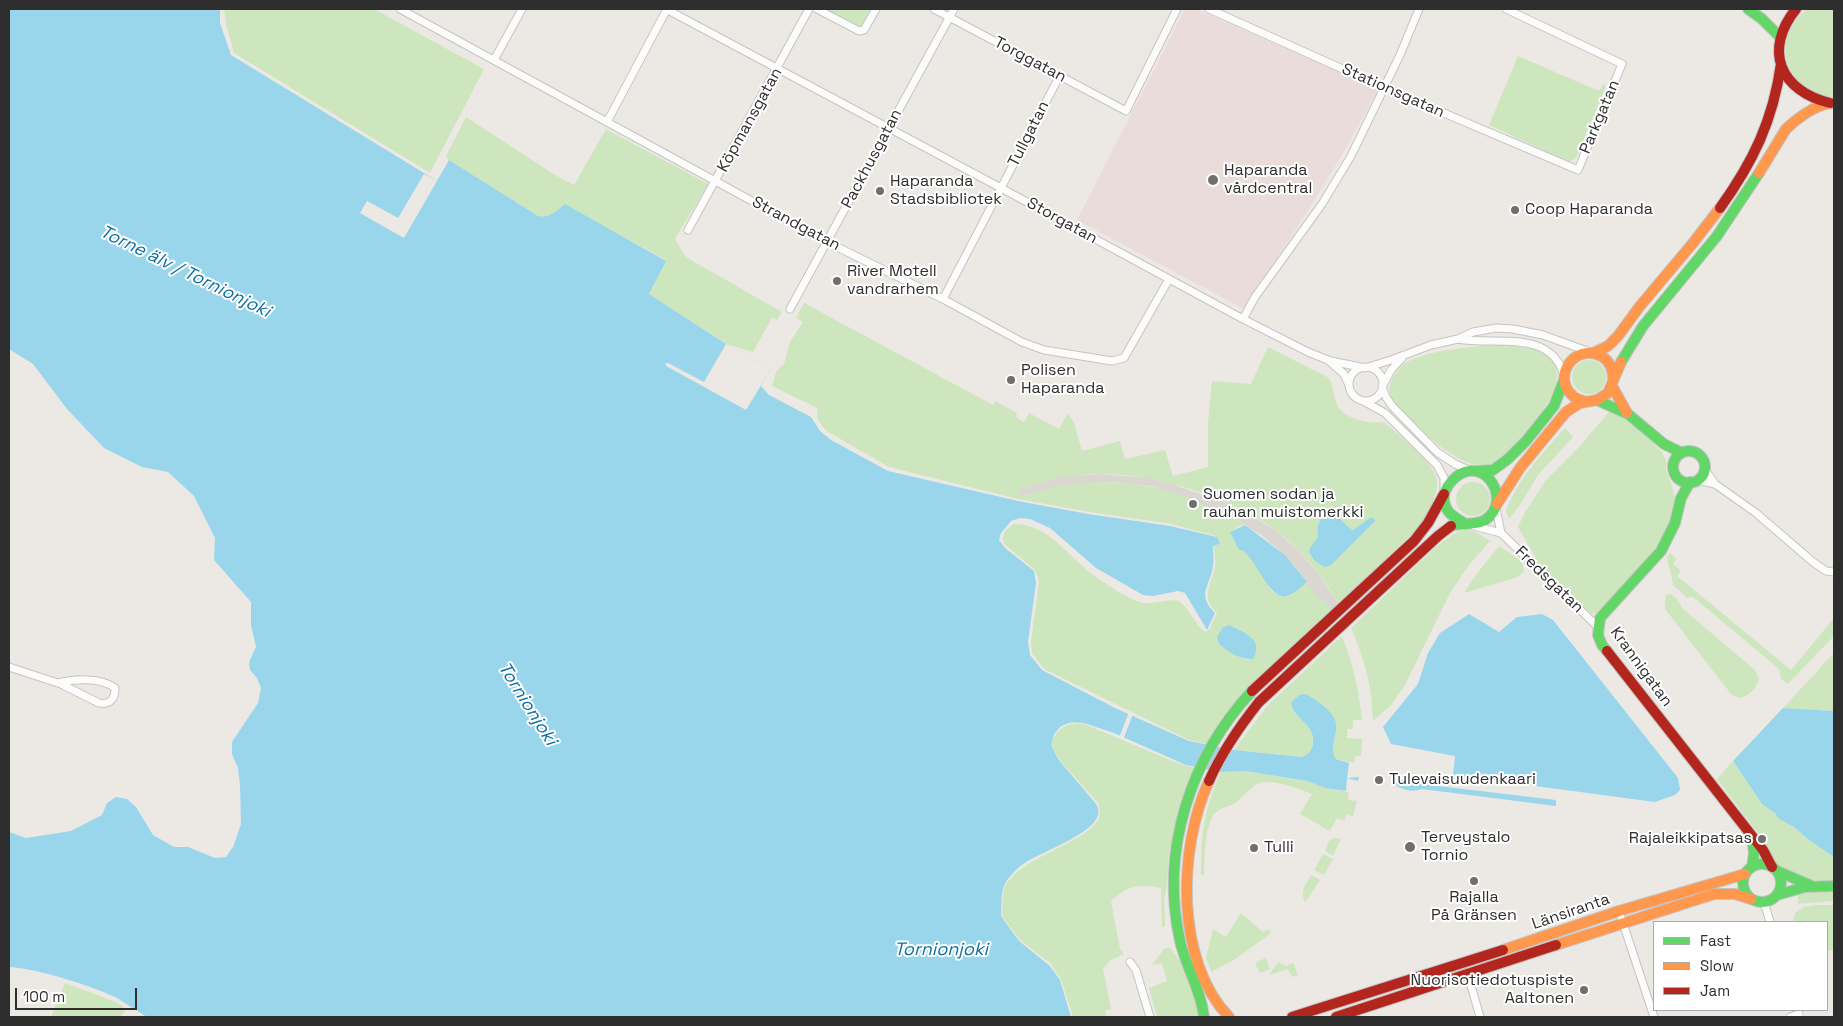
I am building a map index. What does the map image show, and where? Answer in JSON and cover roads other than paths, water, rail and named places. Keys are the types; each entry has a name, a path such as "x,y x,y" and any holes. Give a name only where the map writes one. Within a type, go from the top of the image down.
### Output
{"main road":[{"path":"1748,9 1762,18 1780,37"},
{"path":"1796,9 1788,18 1780,37 1778,48 1781,64 1787,77 1799,91 1816,100 1832,103"},
{"path":"1593,353 1605,348 1616,339 1629,319 1693,243 1735,183 1752,156 1768,121 1777,89 1781,64"},
{"path":"1228,1017 1214,1000 1195,954 1187,906 1186,882 1190,835 1195,814 1216,762 1233,734 1250,711 1269,692 1438,536 1453,526 1486,520 1512,479 1560,418 1573,407 1597,400 1606,395 1631,344 1643,326 1717,236 1786,129 1802,114 1832,103"},
{"path":"1204,1017 1203,1007 1184,959 1178,927 1174,881 1179,831 1192,787 1203,761 1219,732 1256,687 1414,541 1428,523 1448,484 1457,475 1475,471 1486,472 1494,470 1524,443 1553,408 1566,367 1573,358 1584,353 1593,353 1607,361 1612,368 1612,382 1628,414"},
{"path":"1564,378 1571,395 1578,400 1586,402"},
{"path":"1597,400 1628,414 1664,444 1682,453 1691,452 1698,455 1703,461 1704,468 1703,473 1694,481 1683,482 1677,478 1673,471 1674,462 1682,453"},
{"path":"1664,444 1674,462"},
{"path":"1475,471 1485,476 1494,484 1497,496 1496,507"},
{"name":"Krannigatan","path":"1677,478 1681,498"},
{"name":"Krannigatan","path":"1694,481 1681,498 1675,523 1662,551 1600,618 1597,634 1602,645 1752,838 1764,850 1774,869"},
{"path":"1444,493 1444,504 1449,514 1456,520 1466,524"},
{"path":"1752,838 1754,853 1744,887 1751,899 1764,902 1772,900 1777,895 1781,887 1781,881 1774,869"},
{"path":"1749,871 1758,864 1767,864 1811,886"},
{"name":"Länsiranta","path":"1292,1017 1469,962 1619,911 1686,890 1724,881 1749,871"},
{"path":"1777,895 1792,888 1834,886"},
{"name":"Länsiranta","path":"1336,1017 1714,894 1735,894 1751,899"}],"street":[{"name":"Strandgatan","path":"400,9 827,242 943,299 1022,342 1044,350 1116,361 1124,358 1169,279"},
{"path":"494,60 522,9"},
{"path":"607,122 667,9"},
{"name":"Storgatan","path":"667,9 1243,319 1308,352 1328,360 1365,368"},
{"name":"Köpmansgatan","path":"688,230 778,69 809,9"},
{"path":"817,9 859,31 864,30 876,9"},
{"name":"Torggatan","path":"934,9 1126,111 1177,9"},
{"name":"Packhusgatan","path":"790,309 954,9"},
{"name":"Stationsgatan","path":"1208,9 1385,88 1578,170"},
{"path":"1243,319 1255,297 1334,184 1351,156 1385,88 1419,9"},
{"name":"Parkgatan","path":"1506,9 1622,64 1578,170"},
{"name":"Tullgatan","path":"943,299 1060,75"},
{"name":"Storgatan","path":"1349,385 1353,373 1431,345 1458,339 1480,330 1513,329 1543,335 1593,353"},
{"name":"Storgatan","path":"1458,339 1472,342 1513,341 1538,346 1554,355 1559,362 1564,378"},
{"name":"Storgatan","path":"1328,360 1344,374 1352,394 1357,399 1370,401 1375,398 1391,370 1404,356"},
{"path":"1365,368 1379,374 1386,397 1392,406 1438,452 1455,464 1475,471"},
{"path":"1363,401 1385,413 1437,465 1444,478 1444,493"},
{"path":"1704,468 1715,484 1756,513 1813,562 1826,571 1834,572"},
{"path":"1694,481 1715,484"},
{"name":"Fredsgatan","path":"1496,507 1501,533"},
{"name":"Fredsgatan","path":"1466,524 1501,533 1597,626"},
{"path":"9,667 58,683 99,703 106,704 112,700 115,694 115,688 106,683 81,680 58,683"},
{"path":"1764,902 1770,921"},
{"path":"1619,911 1654,1017"},
{"path":"1130,962 1136,970 1150,1017"},
{"path":"1468,975 1480,1017"},
{"path":"1331,1004 1336,1017"},
{"path":"1790,1017 1798,1014"}],"water":[{"path":"9,9 220,9 220,23 231,55 437,181 449,160 538,216 556,212 565,204 666,261 649,294 726,344 771,369 761,386 769,395 811,417 820,431 831,440 888,471 1018,501 1170,526 1217,537 1220,544 1213,546 1213,566 1205,595 1206,601 1215,613 1207,630 1185,593 1178,591 1153,596 1143,595 1096,568 1050,528 1030,519 1020,518 1011,521 1001,533 999,540 1005,548 1034,571 1036,583 1028,642 1030,655 1042,670 1115,708 1189,741 1234,750 1301,757 1308,754 1313,743 1313,736 1308,726 1296,714 1291,703 1299,695 1306,694 1324,707 1335,720 1334,755 1336,759 1349,763 1346,791 1325,788 1307,781 1246,771 1221,772 1186,765 1114,733 1084,723 1071,722 1061,726 1054,734 1051,745 1058,759 1096,804 1098,815 1095,822 1078,835 1021,865 1013,873 1004,885 1001,916 1019,941 1050,966 1060,980 1071,1017 147,1017 117,998 93,988 49,974 9,967 9,832 26,838 71,831 102,815 107,803 116,797 127,799 136,807 153,835 174,847 188,847 215,858 226,857 233,847 241,824 240,785 238,768 232,754 232,742 258,703 261,688 257,678 250,670 249,662 256,647 251,625 251,602 214,560 215,538 194,496 168,472 142,467 104,448 67,409 33,364 9,349"},
{"path":"1331,512 1353,530 1370,518 1374,518 1375,521 1330,566 1324,567 1314,560 1309,552 1318,537 1319,522"},
{"path":"1245,525 1285,555 1307,582 1287,596 1281,596 1274,592 1248,555 1239,550 1230,532"},
{"path":"1469,614 1499,632 1517,617 1542,614 1553,620 1678,778 1680,790 1675,795 1655,802 1453,775 1455,756 1391,744 1383,727 1418,684 1428,653 1440,633"},
{"path":"1229,625 1247,634 1255,642 1256,652 1253,659 1243,658 1234,654 1218,642 1217,637 1222,628"},
{"path":"1783,708 1834,711 1834,857 1794,827 1779,819 1775,813 1762,804 1733,761"},
{"path":"1359,777 1358,781 1347,778"},
{"path":"1403,779 1421,784 1556,800 1556,806 1422,789 1402,789 1395,785 1396,781"}],"place":[{"name":"Haparanda vårdcentral","path":"1213,180"},
{"name":"Haparanda Stadsbibliotek","path":"880,191"},
{"name":"Coop Haparanda","path":"1515,210"},
{"name":"River Motell vandrarhem","path":"837,281"},
{"name":"Polisen Haparanda","path":"1011,380"},
{"name":"Suomen sodan ja rauhan muistomerkki","path":"1193,504"},
{"name":"Tulevaisuudenkaari","path":"1379,780"},
{"name":"Rajaleikkipatsas","path":"1762,839"},
{"name":"Terveystalo Tornio","path":"1410,847"},
{"name":"Tulli","path":"1254,848"},
{"name":"Rajalla På Gränsen","path":"1474,881"},
{"name":"Nuorisotiedotuspiste Aaltonen","path":"1584,990"}],"water label":[{"name":"Torne älv / Tornionjoki","path":"185,272"},
{"name":"Tornionjoki","path":"527,704"},
{"name":"Tornionjoki","path":"941,950"}]}
